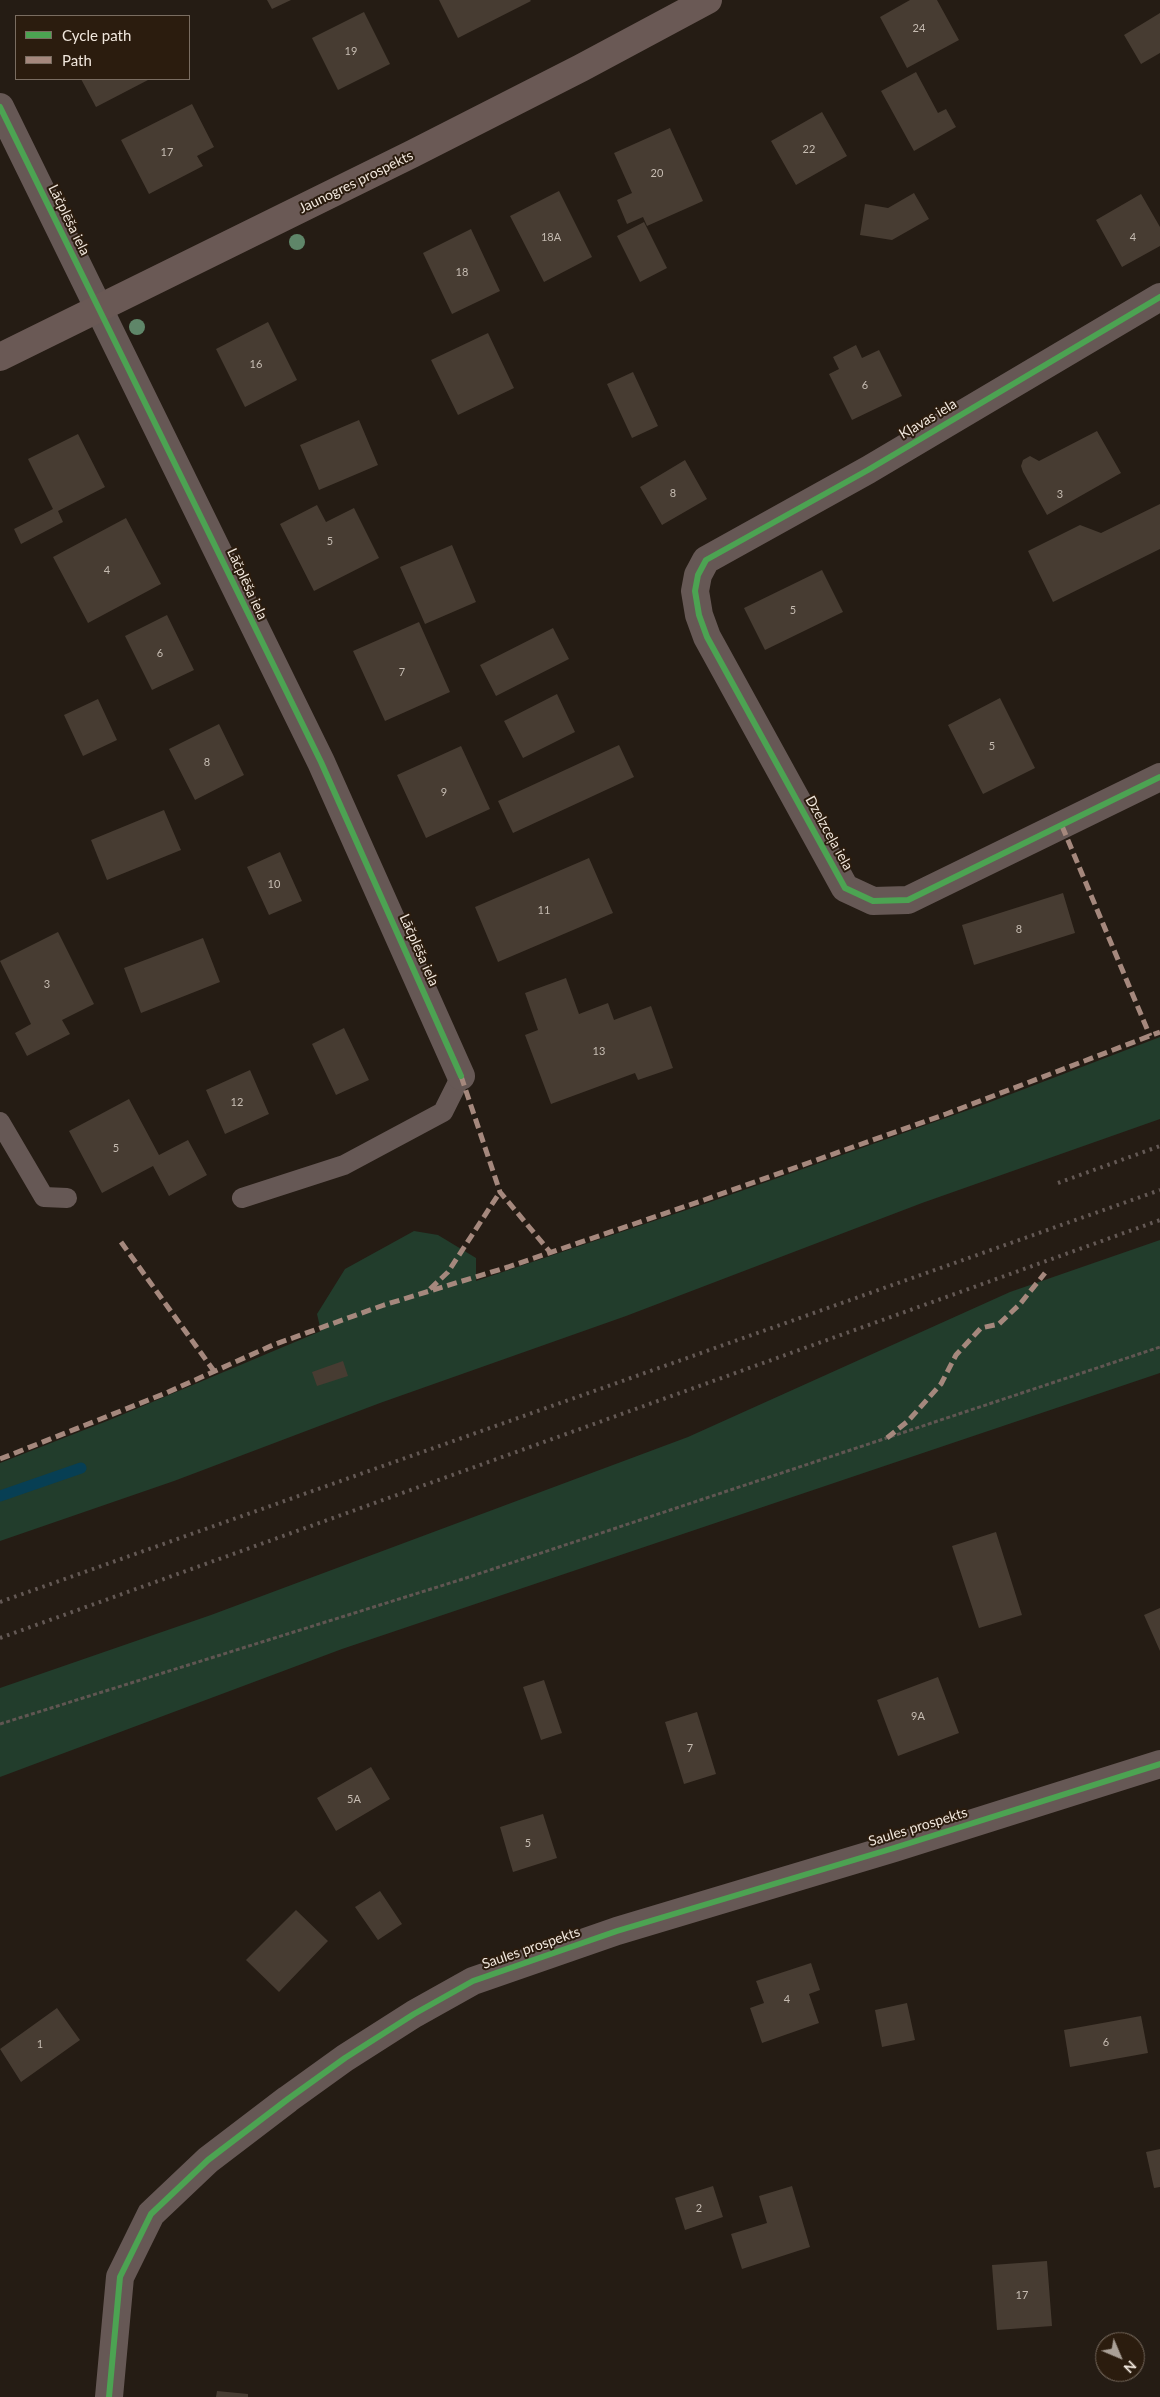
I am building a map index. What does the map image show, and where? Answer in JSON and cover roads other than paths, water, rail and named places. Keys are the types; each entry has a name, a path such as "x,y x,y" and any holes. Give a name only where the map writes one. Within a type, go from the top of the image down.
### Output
{"main road":[{"name":"Jaunogres prospekts","path":"0,357 438,141 708,0"}],"street":[{"name":"Lāčplēša iela","path":"0,107 321,762 461,1076"},
{"name":"Kļavas iela","path":"706,560 868,470 1160,297"},
{"name":"Dzelzceļa iela","path":"706,560 698,575 695,591 699,615 707,637 845,888 873,901 908,900 1160,777"},
{"name":"Saules prospekts","path":"109,2397 120,2277 151,2214 208,2160 288,2099 344,2058 414,2014 473,1982 618,1932 1160,1764"}],"lane":[{"path":"242,1198 344,1165 443,1112 461,1076"},
{"path":"0,1122 44,1197 67,1198"}],"waterway":[{"path":"0,1496 81,1468"}],"railway":[{"path":"1058,1183 1160,1146"},
{"path":"0,1602 1160,1190"},
{"path":"0,1638 1160,1220"}]}
